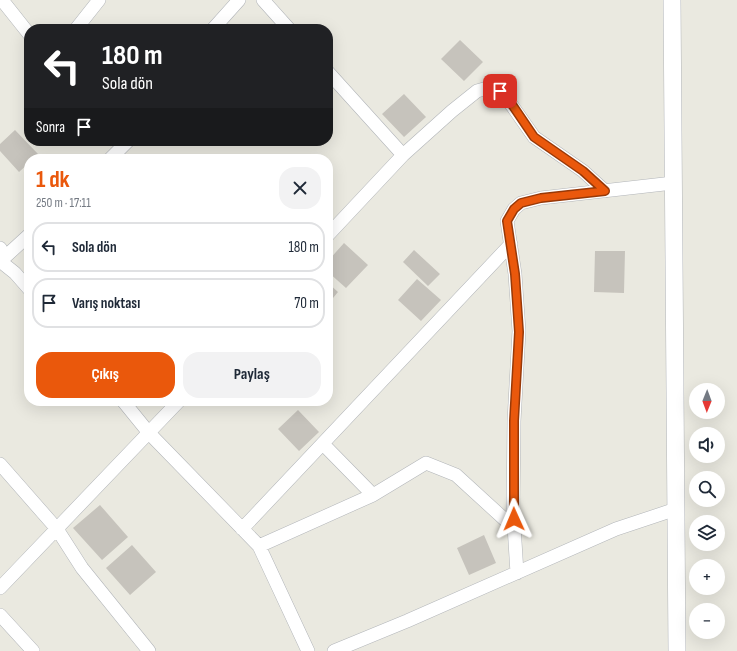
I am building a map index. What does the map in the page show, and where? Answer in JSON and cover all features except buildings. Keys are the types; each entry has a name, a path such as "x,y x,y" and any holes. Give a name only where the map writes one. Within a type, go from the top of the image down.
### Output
{"street":[{"path":"2,0 24,28"},
{"path":"80,24 99,0"},
{"path":"217,24 239,0"},
{"path":"263,0 285,24"},
{"path":"672,0 676,651"},
{"path":"333,78 403,155"},
{"path":"333,230 403,155 452,111 478,91 491,87 500,91 513,106 534,137 583,171 605,191"},
{"path":"517,573 513,510 514,421 519,332 515,274 507,221 514,209 521,203 541,198 673,183"},
{"path":"0,248 5,257 24,240"},
{"path":"242,529 511,244"},
{"path":"0,262 15,273 24,283"},
{"path":"127,406 149,433 259,546 308,651"},
{"path":"0,588 174,406"},
{"path":"323,444 373,495"},
{"path":"259,546 373,495 426,463 456,474 514,528"},
{"path":"0,464 57,530 82,568 150,651"},
{"path":"334,651 407,621 616,529 676,509"},
{"path":"0,615 33,651"}],"route":[{"path":"500,91 513,106 534,137 583,171 605,191 541,198 521,203 514,209 507,221 515,274 519,332 514,421 514,519"}]}
